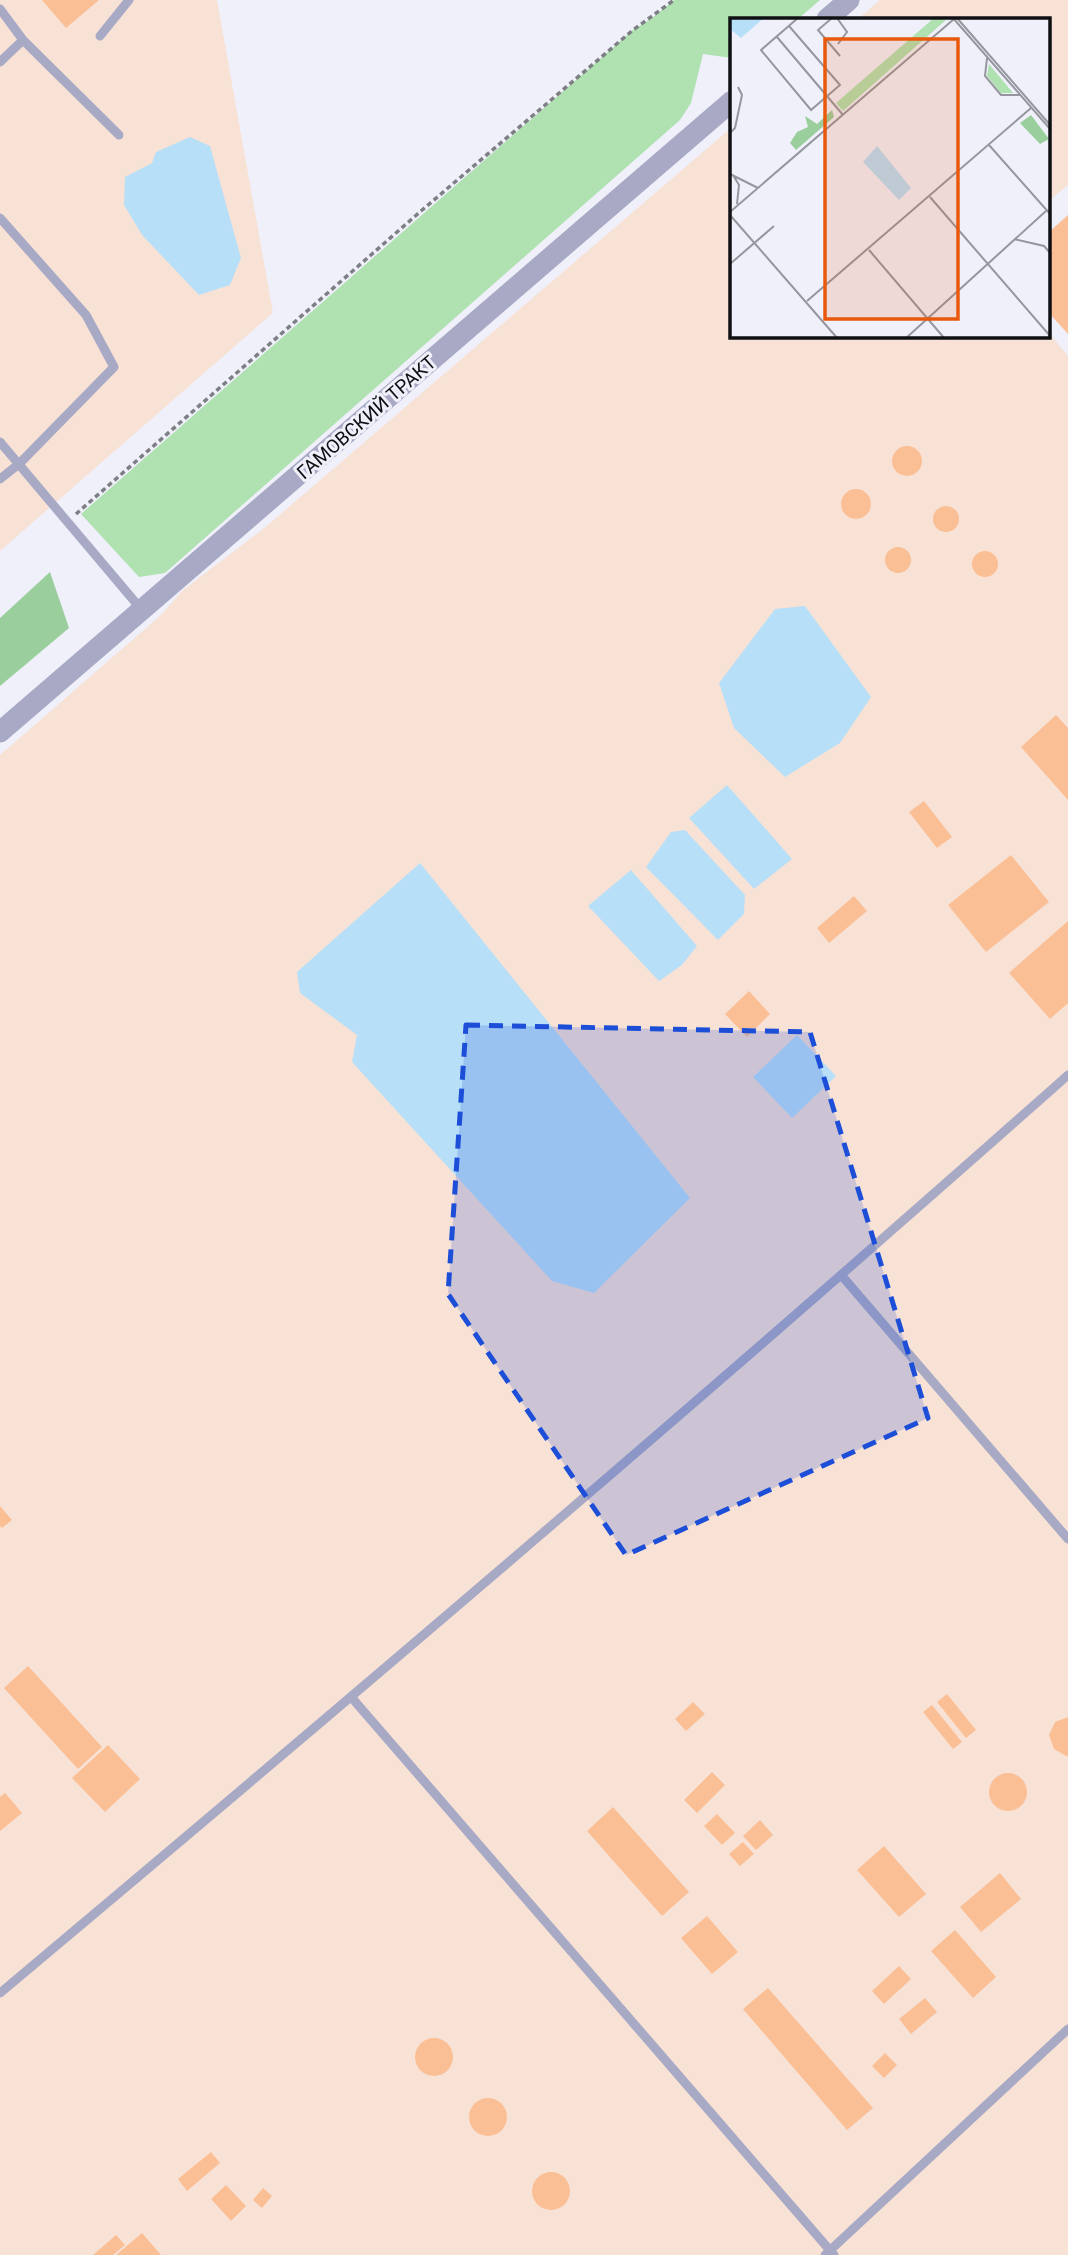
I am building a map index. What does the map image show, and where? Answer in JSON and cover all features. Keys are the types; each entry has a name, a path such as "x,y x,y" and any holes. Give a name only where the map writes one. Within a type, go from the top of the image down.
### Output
{"street":[{"path":"828,18 849,0"},
{"name":"ГАМОВСКИЙ ТРАКТ","path":"0,732 730,103"}],"lane":[{"path":"100,36 129,0"},
{"path":"0,9 23,40 119,135"},
{"path":"0,62 23,40"},
{"path":"0,218 86,315 114,367 19,464 0,479"},
{"path":"0,442 142,611"},
{"path":"0,1993 352,1698 842,1276 1068,1075"},
{"path":"842,1276 1068,1539"},
{"path":"352,1698 830,2254 1068,2029"}],"path":[{"path":"68,521 590,66 674,0"}],"highlighted area":[{"path":"466,1025 810,1032 928,1418 626,1555 448,1294"}],"shaded area":[{"path":"0,0 217,0 273,313 0,551"},
{"path":"880,0 1068,0 1068,185 1050,200 1050,18 859,18"},
{"path":"730,129 730,338 1050,338 1050,334 1068,356 1068,2255 0,2255 0,755 161,615 182,591 263,529"}],"green space":[{"path":"674,0 820,0 799,18 730,18 730,58 703,54 691,103 680,120 165,573 139,577 81,514 633,30"},
{"path":"50,572 69,628 0,686 0,618"}],"water":[{"path":"190,137 210,146 241,258 230,285 199,295 142,235 124,205 125,177 152,163 156,152"},
{"path":"805,606 871,697 840,743 785,777 734,728 719,683 775,609"},
{"path":"727,785 792,859 754,889 689,818"},
{"path":"685,830 745,895 744,914 718,940 646,867 671,832"},
{"path":"420,863 690,1198 594,1293 552,1281 352,1062 357,1035 300,993 297,972"},
{"path":"631,870 697,946 682,965 659,981 588,906"},
{"path":"797,1035 836,1076 792,1118 753,1077"}],"building":[{"path":"42,0 99,0 66,28"},
{"path":"1068,215 1068,334 1050,314 1050,231"},
{"path":"907,446 918,450 922,461 918,472 907,476 896,472 892,461 896,450"},
{"path":"856,489 867,493 871,504 867,515 856,519 845,515 841,504 845,493"},
{"path":"946,506 955,510 959,519 955,528 946,532 937,528 933,519 937,510"},
{"path":"898,547 907,551 911,560 907,569 898,573 889,569 885,560 889,551"},
{"path":"985,551 994,555 998,564 994,573 985,577 976,573 972,564 976,555"},
{"path":"1056,715 1068,728 1068,800 1021,747"},
{"path":"924,801 952,837 937,848 909,812"},
{"path":"1011,855 1049,902 986,952 948,905"},
{"path":"854,896 867,911 829,943 817,928"},
{"path":"1068,921 1068,1003 1050,1019 1009,973"},
{"path":"749,991 770,1014 747,1037 725,1014"},
{"path":"0,1506 12,1520 2,1528 0,1526"},
{"path":"28,1666 102,1747 78,1769 4,1688"},
{"path":"947,1694 976,1730 966,1738 937,1702"},
{"path":"693,1702 705,1714 686,1731 675,1719"},
{"path":"932,1705 962,1742 953,1749 923,1712"},
{"path":"1068,1717 1066,1756 1054,1749 1049,1735 1055,1722"},
{"path":"108,1745 140,1779 105,1812 72,1778"},
{"path":"712,1772 725,1785 697,1813 684,1800"},
{"path":"1008,1773 1022,1778 1027,1792 1022,1806 1008,1811 994,1806 989,1792 994,1778"},
{"path":"5,1793 22,1813 0,1831 0,1797"},
{"path":"613,1807 689,1892 662,1916 587,1831"},
{"path":"717,1814 735,1833 722,1845 704,1826"},
{"path":"760,1820 773,1835 756,1850 743,1836"},
{"path":"743,1842 754,1854 740,1866 729,1854"},
{"path":"884,1846 926,1894 899,1917 857,1870"},
{"path":"1000,1873 1021,1899 981,1932 960,1907"},
{"path":"707,1916 738,1952 712,1974 681,1938"},
{"path":"955,1930 996,1977 973,1998 931,1951"},
{"path":"899,1966 911,1979 884,2004 872,1991"},
{"path":"768,1988 873,2108 847,2130 743,2009"},
{"path":"925,1998 937,2012 911,2034 899,2019"},
{"path":"434,2038 448,2043 453,2057 448,2071 434,2076 420,2071 415,2057 420,2043"},
{"path":"885,2053 897,2065 884,2078 872,2066"},
{"path":"488,2098 502,2103 507,2117 502,2131 488,2136 474,2131 469,2117 474,2103"},
{"path":"211,2152 220,2163 187,2191 178,2179"},
{"path":"551,2172 565,2177 570,2191 565,2205 551,2210 537,2205 532,2191 537,2177"},
{"path":"226,2185 246,2206 231,2221 211,2199"},
{"path":"263,2188 272,2196 262,2208 253,2200"},
{"path":"142,2233 161,2255 116,2255"},
{"path":"116,2235 125,2245 113,2255 93,2255"}]}
